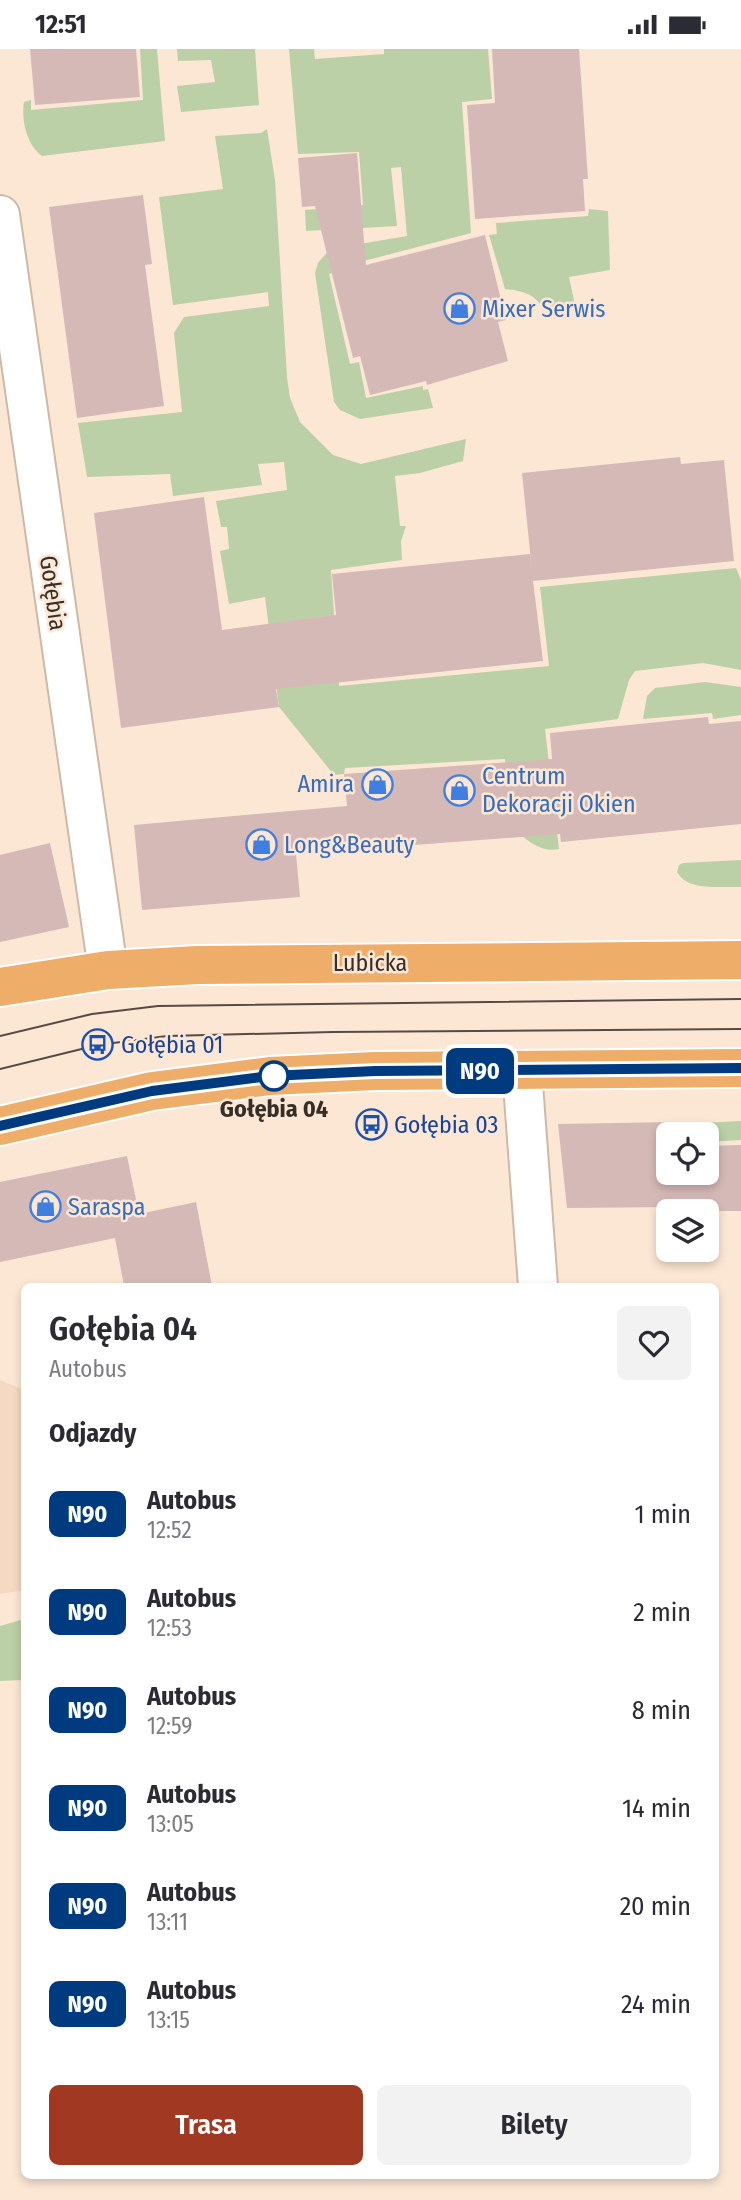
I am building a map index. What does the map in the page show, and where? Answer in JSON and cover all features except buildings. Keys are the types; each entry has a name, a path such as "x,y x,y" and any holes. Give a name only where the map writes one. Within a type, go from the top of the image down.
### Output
{"main road":[{"name":"Lubicka","path":"0,987 108,971 198,965 741,960"},
{"path":"0,1126 116,1098 231,1079 375,1071 741,1068"}],"street":[{"name":"Gołębia","path":"0,215 108,971"},
{"path":"522,1071 538,1283"}],"shaded area":[{"path":"0,1380 21,1389 21,1590 0,1594"}],"green space":[{"path":"140,49 157,49 165,141 42,156 32,146 23,117 24,102 31,100 31,110 143,100"},
{"path":"177,49 255,49 259,105 181,112 177,86 215,82 211,60 178,61"},
{"path":"289,49 314,49 315,59 384,54 384,49 488,49 492,99 462,102 471,233 360,262 360,265 329,274 350,364 359,362 366,398 423,386 423,390 428,389 433,408 360,419 340,410 334,402 315,273 318,263 330,249 407,236 401,167 391,168 397,226 306,231 305,210 363,205 359,152 298,154"},
{"path":"267,129 275,180 287,377 290,398 300,422 333,455 361,464 466,439 463,461 420,473 395,476 400,526 406,526 401,541 402,560 331,570 339,686 549,666 540,587 736,568 741,580 741,670 703,663 635,671 629,680 618,719 545,729 559,849 537,846 524,838 508,822 505,759 345,768 344,774 334,775 279,707 265,597 229,604 220,551 229,549 227,527 221,527 216,501 287,490 284,462 258,464 262,485 173,496 170,474 87,477 78,423 182,412 174,333 184,317 269,306 268,292 173,305 159,197 223,189 215,136 261,133"},
{"path":"589,209 608,211 610,270 569,277 575,305 544,311 528,294 505,289 489,235 497,234 496,223 588,216"},
{"path":"705,682 741,687 741,715 713,719 712,713 643,719 647,696 655,688"},
{"path":"741,860 741,887 697,885 689,883 677,872 679,865 683,863"},
{"path":"741,1121 741,1140 719,1141 719,1122"},
{"path":"21,1620 21,1680 0,1681 0,1626"}],"tram line":[{"path":"0,1036 92,1014 158,1006 741,999"},
{"path":"0,1069 98,1045 167,1036 741,1029"}],"bus line":[{"name":"N90","path":"0,1126 116,1098 231,1079 375,1071 741,1068"}],"place":[{"name":"Mixer Serwis","path":"459,309"},
{"name":"Amira","path":"377,784"},
{"name":"Centrum Dekoracji Okien","path":"459,790"},
{"name":"Long&Beauty","path":"261,845"},
{"name":"Gołębia 01","path":"98,1045"},
{"name":"Gołębia 04","path":"274,1076"},
{"name":"Gołębia 03","path":"371,1125"},
{"name":"Saraspa","path":"45,1207"}]}
